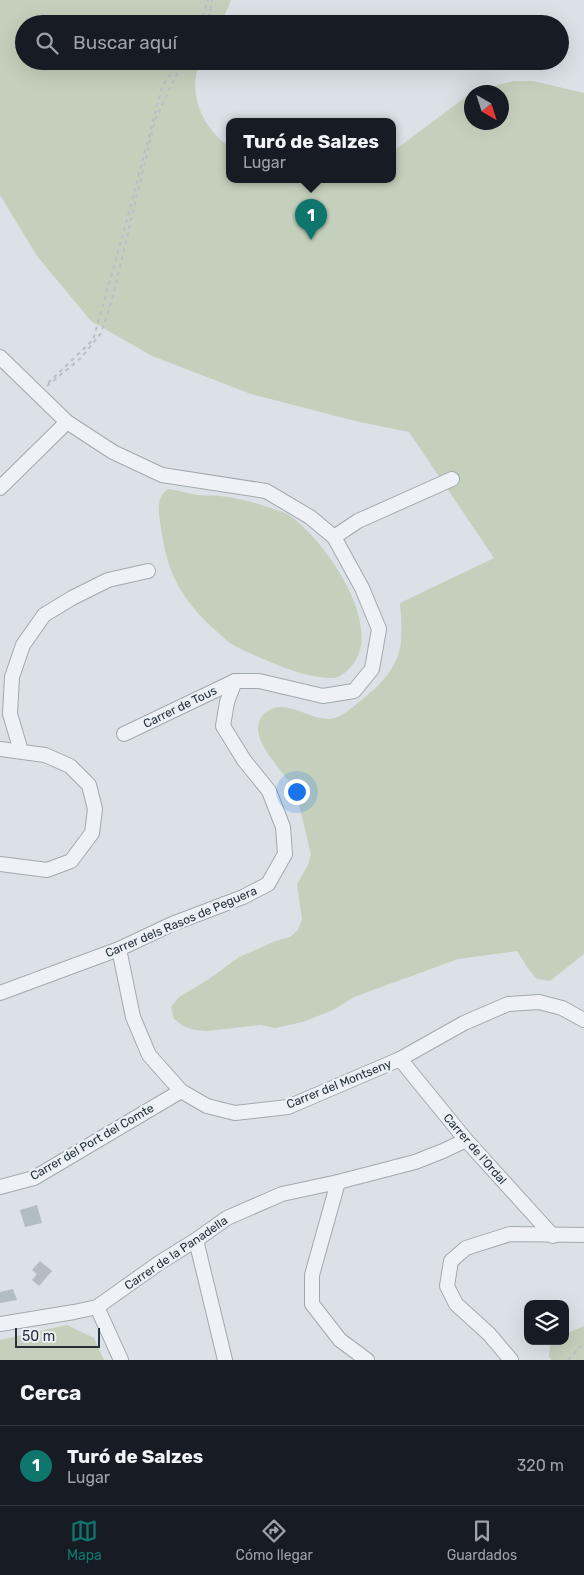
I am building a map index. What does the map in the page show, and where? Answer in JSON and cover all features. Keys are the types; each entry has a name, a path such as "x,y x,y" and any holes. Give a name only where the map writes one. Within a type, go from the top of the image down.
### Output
{"street":[{"path":"0,357 67,422 113,452 162,475 266,491 310,516 334,536 362,588 379,629 372,669 354,691 323,696 260,681 236,681"},
{"path":"0,488 67,422"},
{"path":"334,536 358,521 452,479"},
{"path":"21,751 10,714 12,677 23,645 44,615 108,580 148,571"},
{"name":"Carrer de Tous","path":"124,734 236,681"},
{"name":"Carrer dels Rasos de Peguera","path":"0,993 119,948 172,924 243,897 268,884 285,854 283,827 270,791 244,760 223,726 227,702 236,681"},
{"path":"0,749 45,756 70,766 89,785 95,809 92,833 71,861 46,870 0,864"},
{"name":"Carrer del Montseny","path":"119,948 133,1017 149,1055 181,1090 206,1106 235,1114 288,1107 400,1059 464,1023 508,1004 539,1002 562,1008 584,1020"},
{"name":"Carrer de l'Ordal","path":"400,1059 466,1140 553,1236"},
{"name":"Carrer del Port del Comte","path":"0,1187 34,1178 181,1090"},
{"name":"Carrer de la Panadella","path":"0,1324 97,1307 159,1262 196,1240 227,1218 282,1194 338,1182 414,1162 466,1140"},
{"path":"338,1182 312,1275 312,1304 340,1340 367,1360"},
{"path":"511,1360 489,1334 456,1304 447,1286 451,1261 466,1248 510,1234 584,1235"},
{"path":"196,1240 225,1360"},
{"path":"97,1307 121,1360"}],"path":[{"path":"204,15 208,0"},
{"path":"209,15 212,0"},
{"path":"38,394 93,340 162,87 173,70"},
{"path":"38,394 81,358 101,333 112,300 155,120 179,70"},
{"path":"568,1360 580,1347 584,1346"}],"green space":[{"path":"0,0 231,0 225,15 15,15 15,70 197,70 195,85 200,109 212,130 226,144 226,183 396,183 396,149 464,98 464,130 509,130 509,85 498,85 513,81 533,81 584,93 584,954 550,981 537,979 517,951 458,959 354,997 333,1010 303,1022 275,1028 261,1025 207,1031 194,1030 183,1026 174,1019 171,1007 179,997 209,979 239,957 290,937 298,930 302,919 297,884 308,865 311,854 294,789 266,750 259,736 258,725 262,716 273,708 281,707 330,719 345,713 380,683 396,660 401,641 400,603 494,558 409,432 355,421 251,394 152,356 91,321 37,256 0,195"},
{"path":"168,489 238,499 282,512 303,526 318,542 345,582 355,604 361,626 361,646 354,663 342,675 336,678 324,678 308,675 249,653 226,640 202,618 178,586 168,562 159,506 162,496"},
{"path":"67,1325 94,1338 104,1360 0,1360 0,1340"},
{"path":"584,1326 584,1360 552,1360 549,1357 550,1345 569,1345 569,1332"}],"building":[{"path":"37,1205 42,1223 25,1227 20,1210"},
{"path":"40,1261 52,1271 39,1286 32,1280 37,1274 32,1270"},
{"path":"13,1289 17,1300 0,1303 0,1292"}],"place":[{"name":"Turó de Salzes","path":"311,240"}]}
